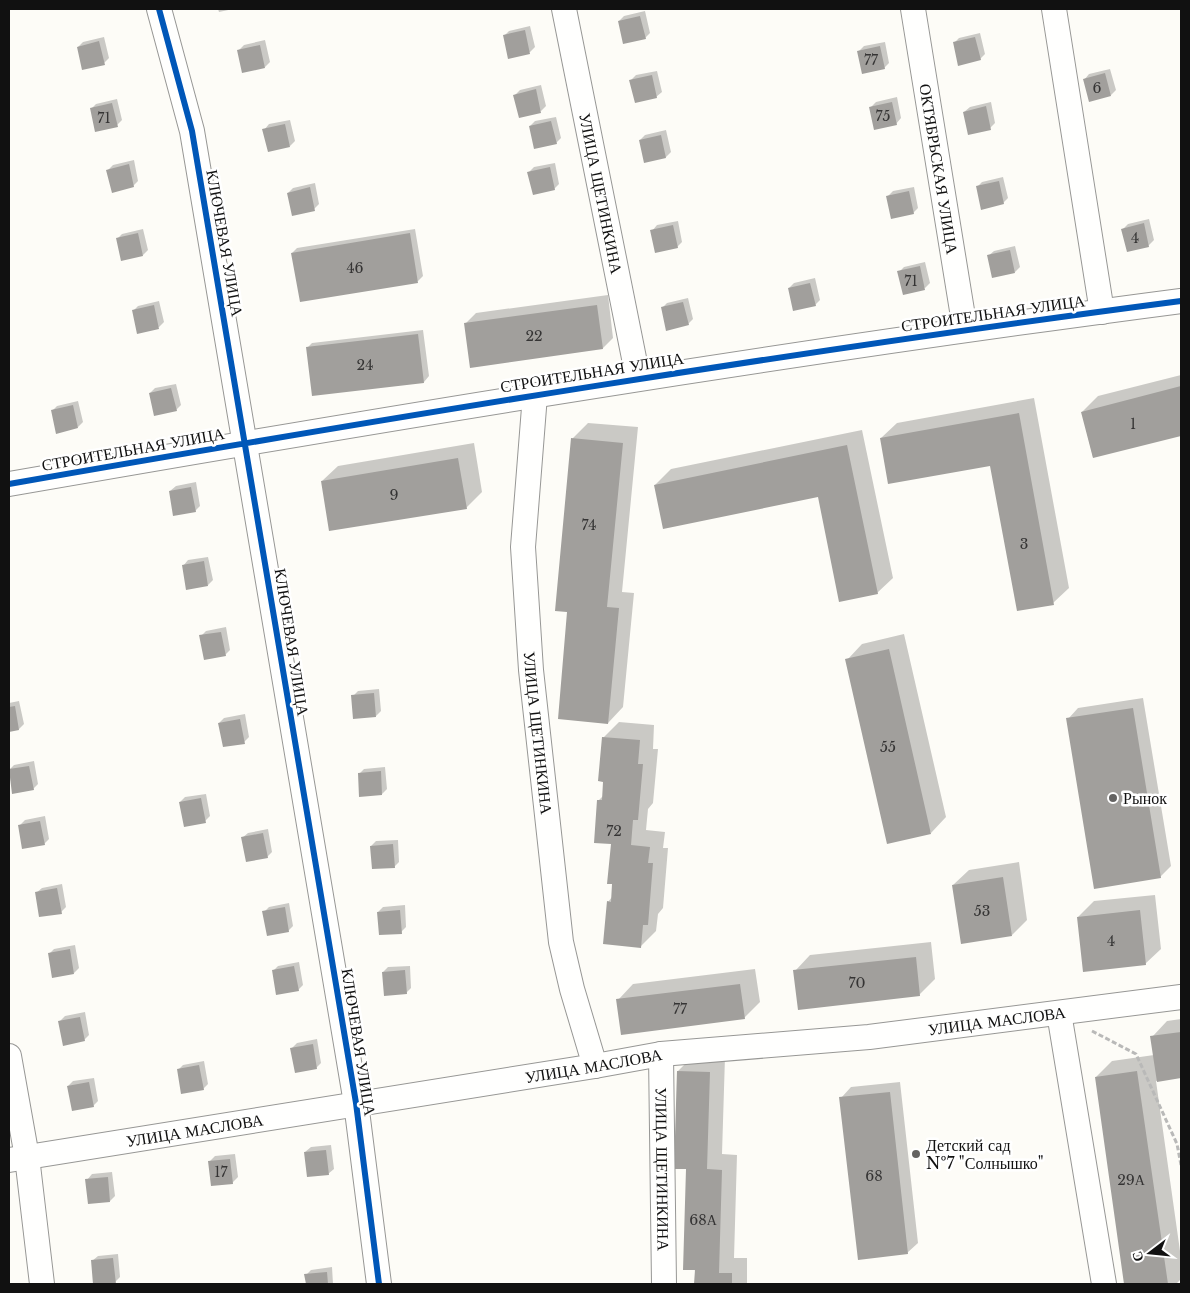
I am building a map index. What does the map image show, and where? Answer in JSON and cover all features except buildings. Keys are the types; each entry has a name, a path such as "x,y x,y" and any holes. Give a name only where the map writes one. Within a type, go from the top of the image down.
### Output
{"street":[{"name":"КЛЮЧЕВАЯ УЛИЦА","path":"159,9 192,132 356,1104 379,1284"},
{"name":"УЛИЦА ЩЕТИНКИНА","path":"564,9 638,378"},
{"name":"ОКТЯБРЬСКАЯ УЛИЦА","path":"913,9 965,329"},
{"path":"1054,9 1102,312"},
{"name":"СТРОИТЕЛЬНАЯ УЛИЦА","path":"9,484 638,378 965,329 1181,301"},
{"name":"УЛИЦА ЩЕТИНКИНА","path":"535,395 523,547 531,670 561,942 572,989 595,1066"},
{"name":"УЛИЦА МАСЛОВА","path":"18,1158 661,1054 869,1037 1181,997"},
{"path":"1060,1012 1104,1284"},
{"name":"УЛИЦА ЩЕТИНКИНА","path":"661,1054 664,1284"},
{"path":"9,1056 18,1158 42,1284"}],"path":[{"path":"1060,1012 1136,1054 1177,1144 1181,1165"}],"cycle path":[{"path":"159,9 192,131 356,1103 379,1284"},
{"path":"9,484 302,434 741,363 1181,301"}],"place":[{"name":"Рынок","path":"1113,798"},
{"name":"Детский сад №7 \"Солнышко\"","path":"916,1154"}]}
